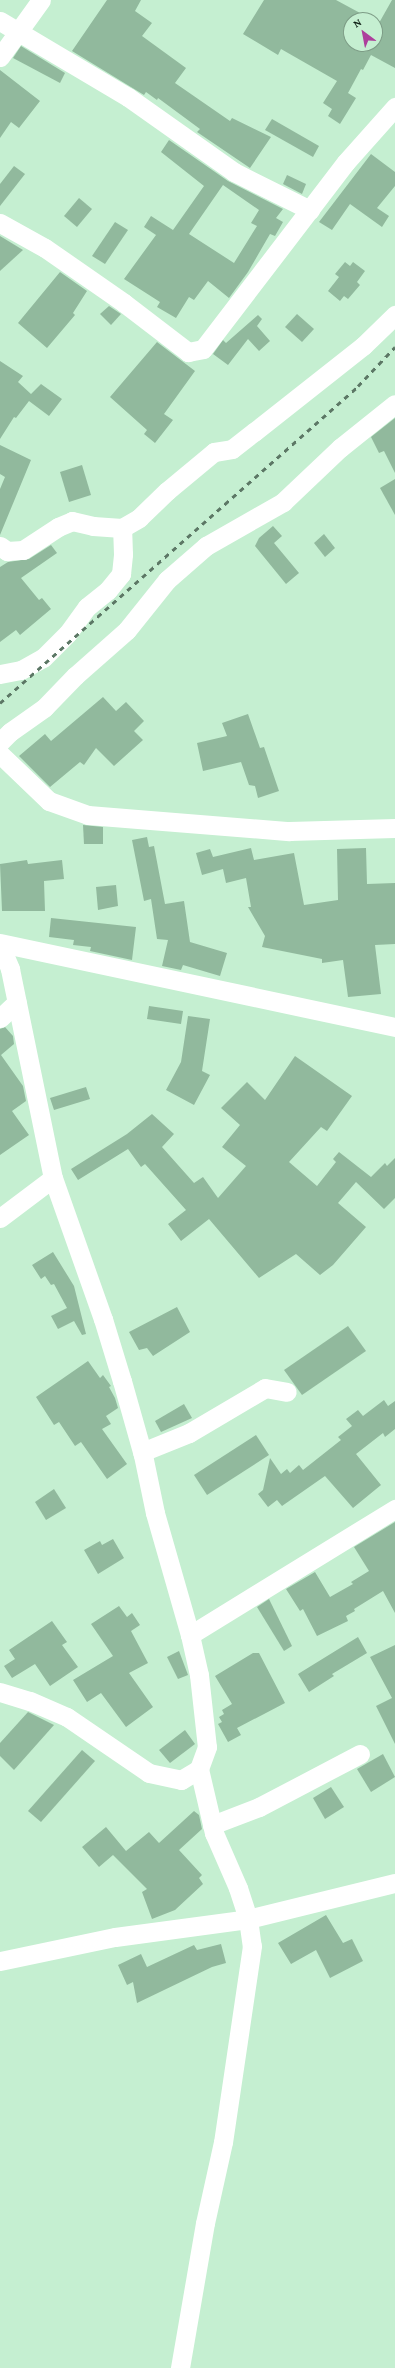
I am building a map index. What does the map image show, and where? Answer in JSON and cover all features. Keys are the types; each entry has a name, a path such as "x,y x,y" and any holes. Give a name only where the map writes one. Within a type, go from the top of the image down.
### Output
{"street":[{"path":"0,57 41,0"},
{"path":"0,21 128,97 234,172 310,210"},
{"path":"0,223 45,248 100,286 188,352 203,349 255,279 346,162 395,107"},
{"path":"0,546 7,551 23,550 58,527 72,521 92,526 122,528 140,518 167,491 214,452 232,449 363,346 395,315"},
{"path":"0,742 10,732 44,708 75,676 127,630 167,580 206,546 283,502 340,448 395,404"},
{"path":"0,674 21,670 42,658 68,633 87,607 108,590 121,574 123,554 122,528"},
{"path":"0,754 49,801 88,815 289,831 395,828"},
{"path":"0,944 10,969 18,1002 40,1122 54,1178 103,1319 142,1452 155,1513 190,1635 199,1675 207,1747 199,1769 212,1825 248,1919 252,1946 223,2142 205,2223 180,2368"},
{"path":"0,944 395,1027"},
{"path":"0,1018 18,1002"},
{"path":"0,1218 54,1178"},
{"path":"142,1452 189,1433 265,1388 287,1392"},
{"path":"190,1635 395,1509"},
{"path":"0,1692 30,1701 67,1717 149,1773 181,1780 199,1769"},
{"path":"212,1825 259,1807 360,1754"},
{"path":"0,1961 116,1938 248,1919 395,1883"}],"building":[{"path":"107,0 141,0 135,11 152,23 142,36 186,68 175,83 230,121 232,118 271,137 250,168 197,132 200,129 158,98 157,100 146,92 144,95 72,51"},
{"path":"264,0 336,0 358,12 343,12 343,52 383,52 383,16 392,0 395,0 395,68 371,55 363,70 361,69 348,93 356,98 340,124 328,116 332,109 323,103 337,81 281,49 278,55 243,34"},
{"path":"21,46 65,73 60,83 13,58"},
{"path":"0,70 40,101 19,128 11,122 0,138"},
{"path":"272,119 319,146 313,157 265,130"},
{"path":"169,140 228,181 283,209 276,218 283,222 275,236 270,234 248,272 229,298 208,281 194,300 189,297 176,318 157,307 160,302 124,279 156,235 144,227 151,216 173,230 204,186 161,152","holes":["223,185 259,210 251,223 257,226 234,263 189,234"]},
{"path":"371,154 395,172 395,186 377,208 389,216 382,227 350,204 332,230 319,222"},
{"path":"14,166 25,174 0,206 0,184"},
{"path":"287,175 306,184 302,194 283,184"},
{"path":"79,198 92,209 77,227 64,216"},
{"path":"115,222 128,230 105,264 92,256"},
{"path":"0,236 23,250 0,271"},
{"path":"345,262 350,266 353,262 365,271 357,282 360,285 348,299 344,296 340,301 328,291 339,277 335,274"},
{"path":"60,272 87,291 73,313 75,315 47,348 18,323"},
{"path":"109,306 121,314 111,325 100,314"},
{"path":"297,314 314,329 302,342 285,327"},
{"path":"258,315 262,319 257,326 270,341 259,351 248,339 228,365 213,354 223,340 226,343"},
{"path":"157,342 195,371 164,414 173,420 155,443 144,434 147,430 110,397"},
{"path":"0,361 23,376 18,382 31,394 41,384 62,399 49,416 29,401 16,418 14,417 0,439"},
{"path":"395,418 395,473 384,451 379,453 371,437"},
{"path":"0,445 31,460 0,535 0,489 5,477 0,474"},
{"path":"82,465 91,495 69,502 60,472"},
{"path":"395,479 395,515 380,488"},
{"path":"273,526 282,536 274,543 299,573 286,584 255,546 259,538"},
{"path":"324,534 335,548 325,557 314,543"},
{"path":"51,545 57,553 21,578 39,600 42,598 51,609 20,635 16,630 0,642 0,567 8,562 29,559"},
{"path":"103,697 116,711 126,702 144,721 134,731 143,740 114,766 96,748 84,765 80,762 50,787 19,756 45,734 51,741"},
{"path":"248,714 260,748 264,747 279,791 258,798 255,786 249,785 241,762 203,771 197,743 227,736 222,723"},
{"path":"83,825 103,827 103,844 84,844"},
{"path":"147,837 149,847 154,846 165,904 184,901 190,942 227,953 220,976 183,965 181,970 162,966 168,940 157,939 151,899 144,901 132,840"},
{"path":"251,848 254,860 294,853 304,905 338,900 337,849 366,848 367,884 395,883 395,944 375,945 381,994 348,997 343,960 322,963 322,959 262,947 265,936 248,907 251,907 246,878 226,883 223,869 202,875 196,853 210,849 213,857"},
{"path":"27,860 28,864 62,860 64,879 44,881 45,911 2,911 0,864"},
{"path":"116,885 118,906 98,910 96,887"},
{"path":"51,918 136,927 132,960 90,951 91,947 73,945 74,940 49,937"},
{"path":"149,1006 183,1011 181,1024 147,1019"},
{"path":"188,1016 210,1019 202,1071 210,1075 194,1105 166,1090 181,1062"},
{"path":"5,1027 13,1036 14,1044 1,1055 23,1086 26,1101 12,1111 29,1135 0,1155 0,1029"},
{"path":"295,1056 352,1096 327,1131 321,1127 289,1162 317,1186 336,1162 333,1159 339,1152 371,1177 385,1163 387,1166 395,1158 395,1198 384,1209 356,1182 338,1203 366,1227 333,1265 320,1275 296,1254 259,1278 209,1219 181,1241 168,1224 186,1210 145,1164 141,1167 128,1149 78,1180 71,1169 127,1134 152,1114 174,1134 162,1147 194,1183 203,1177 218,1198 246,1166 222,1147 240,1125 221,1108 247,1082 265,1100"},
{"path":"86,1087 90,1099 54,1110 50,1098"},
{"path":"53,1252 74,1286 86,1334 82,1335 74,1321 58,1329 51,1316 67,1308 54,1284 51,1285 45,1276 41,1279 32,1265"},
{"path":"177,1307 190,1332 153,1356 147,1348 139,1350 129,1332"},
{"path":"348,1326 366,1351 302,1395 284,1370"},
{"path":"88,1361 100,1378 103,1375 111,1386 109,1387 118,1408 106,1416 111,1424 102,1429 127,1464 107,1479 81,1442 75,1446 59,1422 54,1425 36,1397"},
{"path":"384,1400 388,1406 395,1401 395,1429 385,1437 383,1433 356,1454 381,1485 353,1508 325,1476 282,1506 277,1500 268,1507 258,1494 263,1490 270,1458 281,1474 287,1469 290,1473 299,1465 303,1470 341,1440 338,1437 352,1426 346,1419 358,1410 363,1416"},
{"path":"184,1404 192,1418 161,1432 155,1421"},
{"path":"256,1435 269,1455 207,1495 194,1475"},
{"path":"54,1489 66,1508 46,1520 35,1502"},
{"path":"395,1522 395,1613 383,1591 354,1609 355,1611 346,1616 348,1621 317,1636 303,1609 300,1611 286,1589 315,1572 330,1597 353,1584 351,1582 369,1571 354,1547"},
{"path":"113,1539 124,1558 98,1574 84,1550 100,1541 102,1545"},
{"path":"269,1599 292,1646 284,1651 257,1607"},
{"path":"119,1606 127,1617 132,1613 140,1625 131,1631 148,1663 129,1673 153,1707 126,1727 101,1693 87,1702 73,1680 113,1656 91,1624"},
{"path":"52,1621 67,1642 62,1645 78,1667 50,1686 35,1664 12,1678 4,1666 15,1659 9,1650"},
{"path":"358,1637 367,1653 332,1674 334,1676 309,1692 298,1674"},
{"path":"395,1645 395,1744 376,1706 392,1698 370,1657"},
{"path":"179,1651 188,1675 178,1679 167,1657"},
{"path":"253,1653 259,1653 285,1703 237,1728 241,1735 228,1742 218,1724 222,1722 219,1717 224,1714 222,1710 232,1704 215,1676"},
{"path":"28,1712 54,1725 14,1770 0,1756 0,1743"},
{"path":"185,1730 195,1744 170,1763 159,1750"},
{"path":"82,1750 95,1761 41,1822 28,1811"},
{"path":"383,1754 395,1777 371,1792 357,1769"},
{"path":"331,1787 344,1807 325,1819 313,1798"},
{"path":"194,1811 199,1815 202,1829 179,1850 202,1875 199,1878 203,1884 175,1910 152,1919 142,1892 147,1889 113,1855 99,1867 82,1847 106,1827 126,1851 149,1832 159,1843"},
{"path":"326,1915 343,1943 352,1939 363,1961 330,1978 316,1950 291,1964 278,1943"},
{"path":"221,1944 226,1963 212,1967 137,2003 133,1982 127,1985 118,1965 141,1954 147,1967 194,1945 197,1950"}],"railway":[{"path":"0,703 358,386 395,347"}]}
